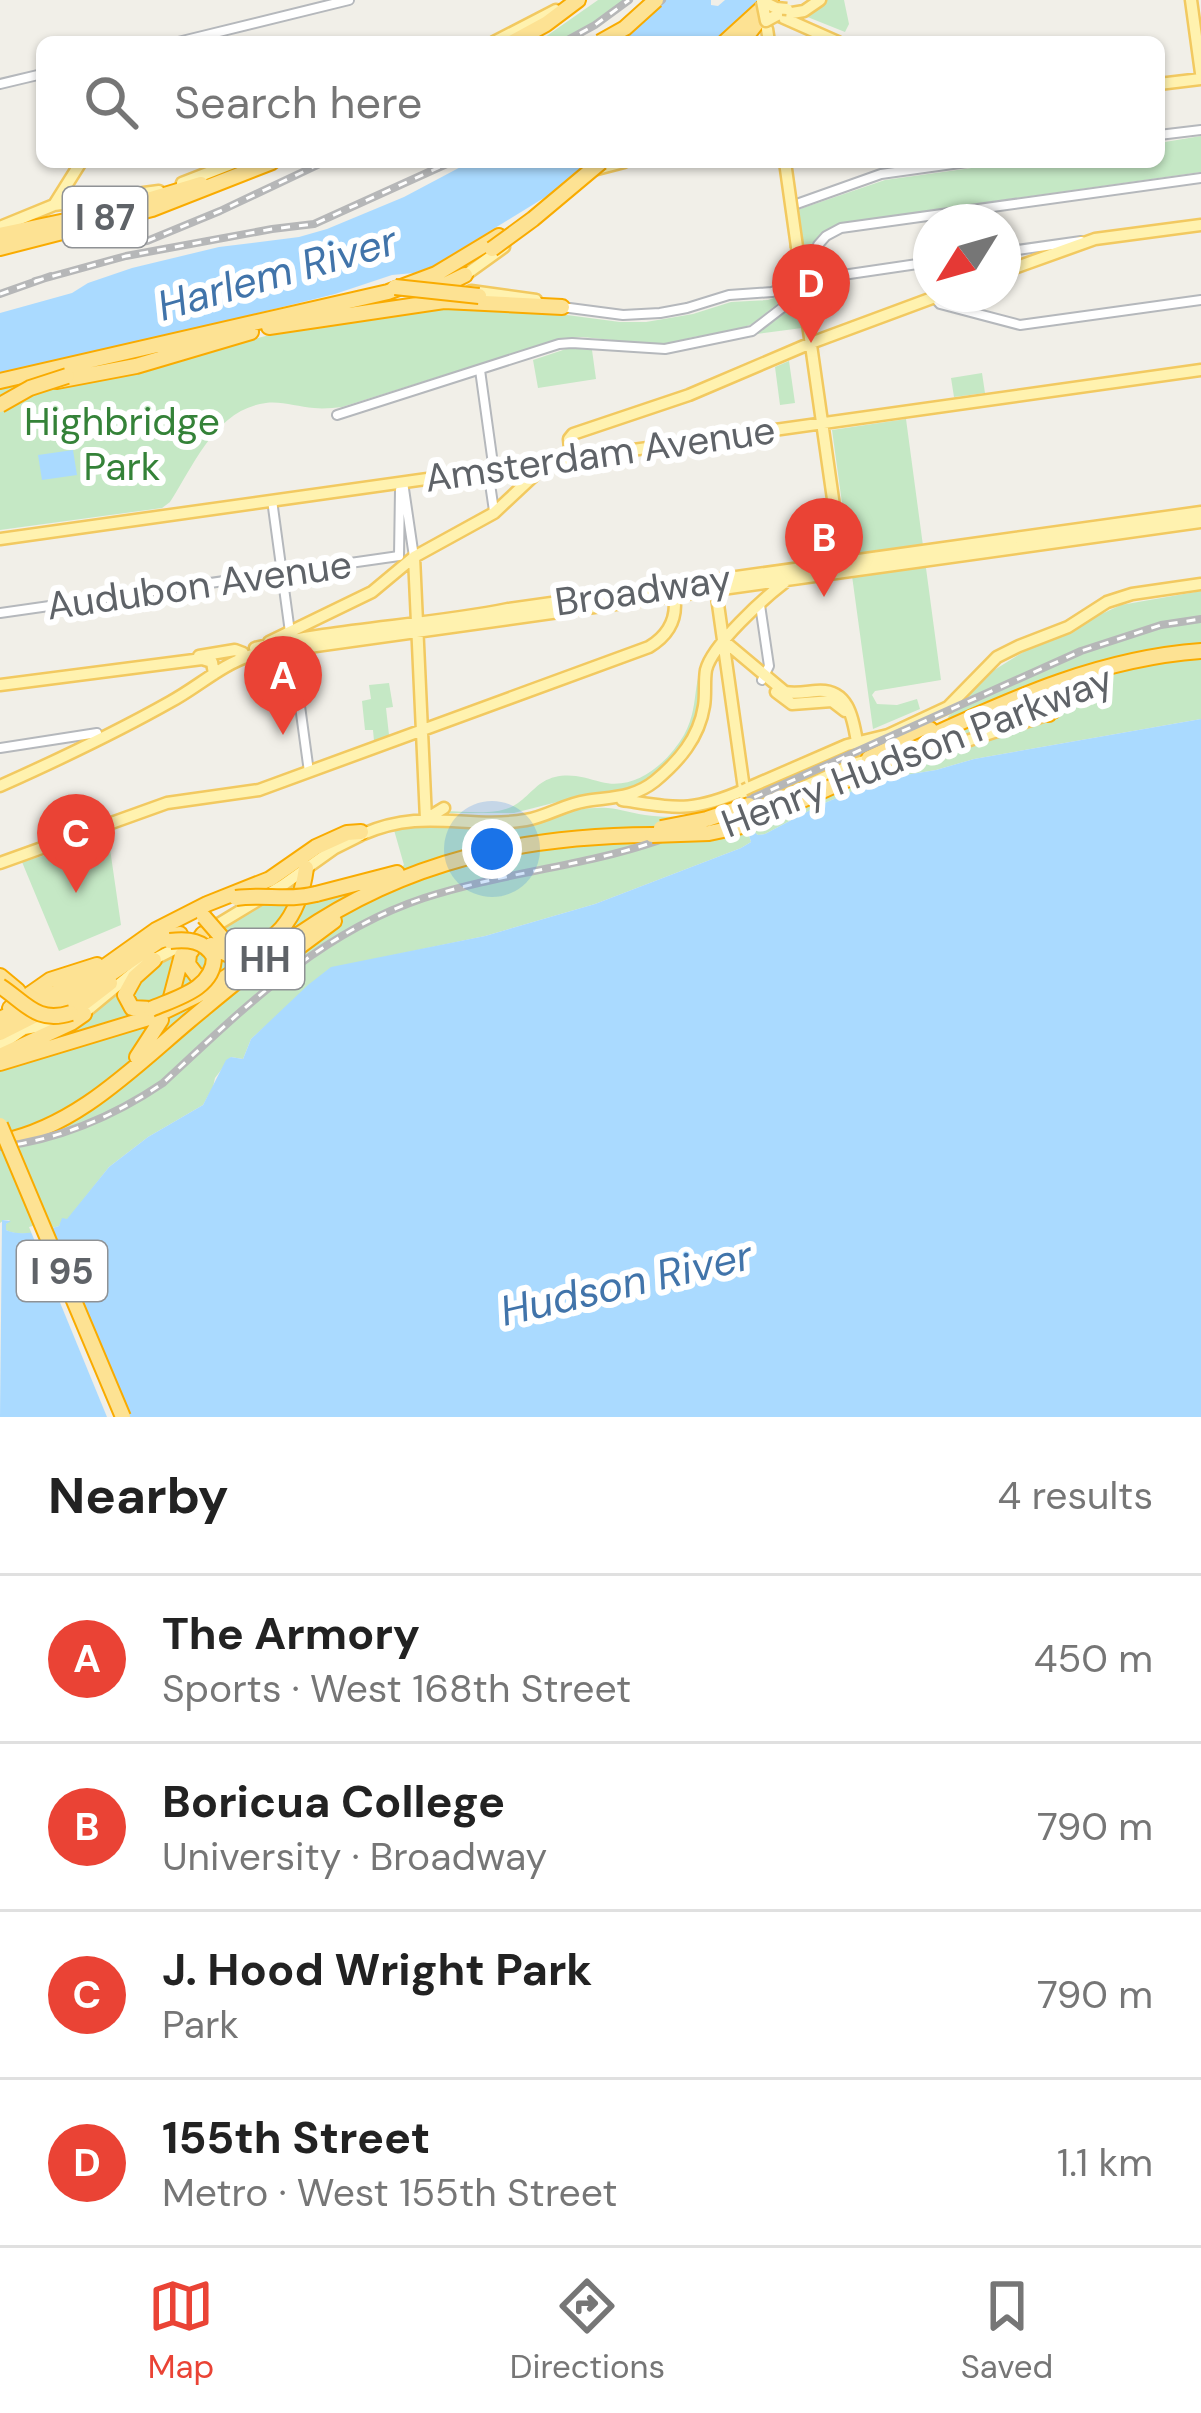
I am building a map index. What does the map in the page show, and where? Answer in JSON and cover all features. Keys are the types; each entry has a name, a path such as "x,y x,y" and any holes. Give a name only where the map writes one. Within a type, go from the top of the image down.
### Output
{"highway":[{"path":"521,36 578,0"},
{"path":"540,36 589,0"},
{"path":"611,36 656,0"},
{"path":"518,36 552,13"},
{"path":"735,36 772,15"},
{"path":"746,36 772,15"},
{"path":"4,244 240,168"},
{"name":"I 87","path":"4,244 176,201 257,168"},
{"path":"253,323 388,292 436,274 598,168"},
{"path":"269,327 418,288 447,275 492,248 599,168"},
{"path":"370,311 464,275"},
{"path":"0,403 67,374 208,341 253,323 374,290 404,287 562,307"},
{"path":"0,384 231,333 370,311 455,301 562,307"},
{"name":"Henry Hudson Parkway","path":"0,1141 62,1120 298,935 361,897 429,868 528,843 708,827 744,819 1081,680 1201,654"},
{"name":"Henry Hudson Parkway","path":"925,746 970,718 1090,670 1153,657 1201,654"},
{"path":"1007,707 1043,697 1055,707 1058,691 1081,680"},
{"path":"865,760 938,725 970,718"},
{"path":"655,832 717,816 747,801"},
{"name":"Henry Hudson Parkway","path":"0,1060 160,1014 211,988 345,901 452,854 513,839 590,830 655,832"},
{"path":"118,1080 146,1047 143,1014 126,1000 136,974 182,937 319,845 348,833 363,833"},
{"path":"66,992 177,934 198,929 234,949 249,947 280,930 299,903 306,868"},
{"path":"0,1024 101,976 146,939 194,918 198,929 232,958 271,961 429,868"},
{"path":"143,1014 171,998 182,957 198,929 236,898 316,894 408,871"},
{"path":"223,943 250,941 278,925 295,897 282,886"},
{"path":"198,929 188,962 204,978 221,975 266,951"},
{"path":"0,1060 143,1014 200,986 214,970 214,958 206,947 190,940 142,957 82,1006 51,1017 36,1013 9,984"},
{"path":"9,984 48,1012 69,1008 86,999 131,951"},
{"path":"164,951 175,961 176,979"},
{"path":"0,1024 50,980 117,965"},
{"path":"0,1024 86,990 117,965"},
{"path":"0,1002 9,984"},
{"path":"0,1060 84,1015"},
{"name":"I 95","path":"0,1124 118,1417"},
{"name":"I 95","path":"0,1141 118,1417"}],"main road":[{"path":"506,36 568,0"},
{"path":"1165,84 1201,76 1191,0"},
{"path":"772,15 811,4"},
{"path":"811,4 802,19 837,36"},
{"path":"772,15 823,36"},
{"path":"4,244 54,205 77,168"},
{"path":"54,205 161,190 220,168"},
{"path":"562,307 460,289 457,284 598,168"},
{"path":"786,168 843,568"},
{"path":"1021,266 1095,239 1201,225"},
{"path":"798,250 809,256 814,252"},
{"path":"571,458 573,434 608,426 913,306"},
{"name":"Amsterdam Avenue","path":"0,539 541,464 612,449 1201,370"},
{"path":"291,640 365,596 408,561 494,513 541,464"},
{"name":"Broadway","path":"756,579 788,580 1201,512"},
{"name":"Broadway","path":"0,786 176,699 243,652 267,645 271,639 329,641 756,579 1201,522"},
{"path":"408,561 418,628 426,819"},
{"path":"756,579 760,605"},
{"path":"636,802 694,738 705,703 709,663 788,580"},
{"path":"715,585 747,801 757,807 865,760 1055,707"},
{"path":"396,822 529,820 573,804 619,800 674,808 708,804 948,707 998,657 1087,615 1134,598 1201,586"},
{"path":"0,863 167,803 249,792 649,647 671,626 674,591"},
{"name":"Broadway","path":"232,662 291,640"},
{"path":"725,644 791,704 822,695 842,707 854,743"},
{"path":"171,662 243,652"},
{"path":"0,685 207,659 213,663 214,674"},
{"path":"198,929 282,886 334,848 421,810 424,786"},
{"path":"619,800 644,789"},
{"path":"426,819 444,808"},
{"path":"1,1045 21,1031 84,1015 164,951"}],"street":[{"path":"202,36 349,0"},
{"path":"0,84 36,75"},
{"path":"1165,134 1201,130"},
{"path":"786,168 791,206 881,174 924,168"},
{"path":"337,415 559,344 664,350 737,336 757,327 805,284 814,252 826,236 841,228 1201,178"},
{"path":"1021,249 1095,239"},
{"path":"562,307 650,314 725,296 770,293 913,265"},
{"path":"971,312 1022,325 1201,300"},
{"path":"480,370 493,464 489,477 494,513"},
{"path":"404,482 408,561"},
{"path":"404,482 400,490 408,561"},
{"path":"272,500 309,772"},
{"name":"Audubon Avenue","path":"0,614 361,563 408,561"},
{"path":"760,605 769,666 764,678"},
{"path":"0,748 97,734"}],"green space":[{"path":"598,0 626,0 570,36 547,36"},
{"path":"826,0 844,0 849,24 845,32 805,16"},
{"path":"1201,136 1201,172 974,204 913,204 913,213 840,223 820,234 808,251 803,249 797,210 885,180 972,168 1165,168 1165,142"},
{"name":"Highbridge Park","path":"792,292 752,324 734,331 664,345 559,339 342,407 272,403 249,407 220,427 162,508 0,530 0,389 128,371 285,331 432,306 491,305 646,322"},
{"path":"798,303 802,328 757,334"},
{"path":"569,348 592,350 596,379 538,388 533,360"},
{"path":"789,361 795,403 780,405 775,367"},
{"path":"982,373 985,393 954,397 951,378"},
{"path":"906,419 941,680 875,691 877,704 917,699 920,709 873,729 832,430"},
{"path":"1201,591 1201,719 881,779 765,834 751,830 751,842 741,848 595,904 485,936 331,968 251,1039 243,1059 231,1057 203,1105 109,1167 59,1226 18,1233 6,1230 10,1220 0,1223 0,1070 28,1058 25,1045 100,1006 154,962 256,906 248,892 315,850 297,870 298,900 382,880 404,865 394,830 497,825 594,808 680,816 737,804 746,827 955,735 948,717 991,672 1036,644 1121,605"},
{"path":"717,641 708,661 699,721 677,757 638,789 514,813 444,813 510,807 555,777 614,784 649,773 684,735 698,676"},
{"path":"389,683 393,707 386,708 389,735 374,741 373,730 365,730 362,701 371,699 369,685"},
{"path":"103,832 108,835 121,925 59,951 22,862"}],"water":[{"path":"665,0 711,0 711,5 718,6 725,0 762,0 726,36 627,36"},
{"name":"Harlem River","path":"459,168 581,168 552,193 431,267 0,377 0,313 72,293 132,268 327,229"},
{"path":"73,450 77,475 42,480 38,455"},
{"name":"Hudson River","path":"1201,719 1201,1417 0,1417 2,1220 11,1221 6,1230 18,1233 59,1226 109,1167 203,1105 226,1060 243,1059 251,1039 331,967 485,936 595,904 741,848 751,842 751,830 765,834 881,779"}],"pier":[{"path":"48,1222 128,1417 107,1417 29,1227"}],"railway":[{"path":"575,36 629,0"},
{"path":"620,36 662,0"},
{"path":"147,241 311,168"},
{"path":"35,281 126,256 314,224 438,168"},
{"path":"0,294 51,276"},
{"path":"0,1147 65,1132 144,1095 284,976 316,952 386,913 453,889 657,841 1081,651 1161,625 1201,619"}],"place":[{"name":"155th Street","path":"811,343"},
{"name":"Boricua College","path":"824,597"},
{"name":"The Armory","path":"283,735"},
{"name":"J. Hood Wright Park","path":"76,893"}]}
